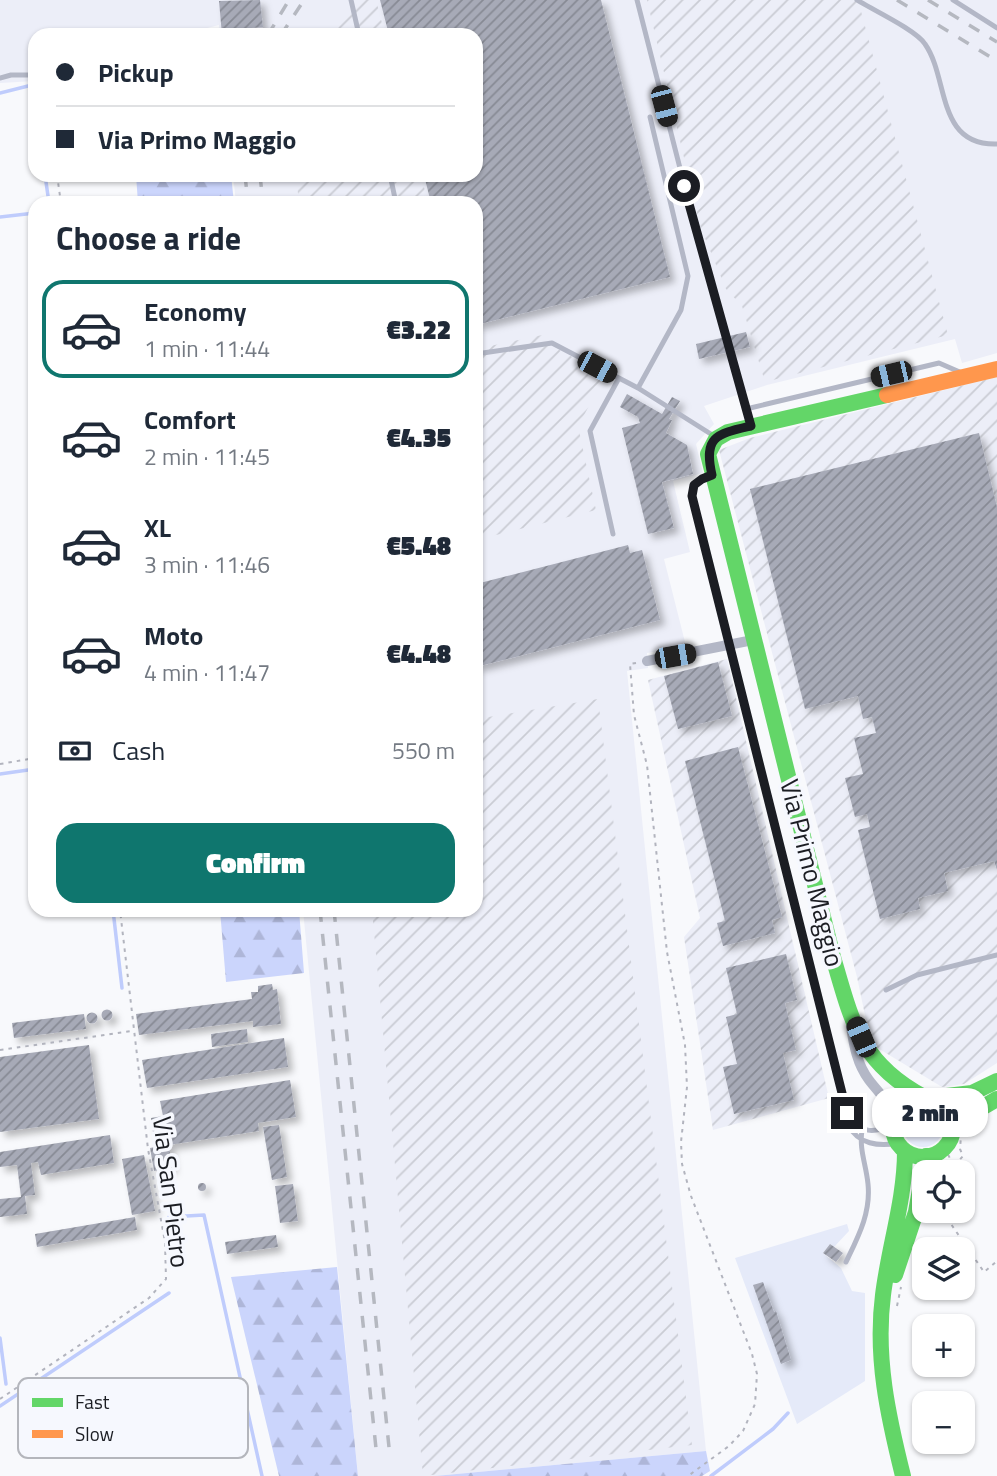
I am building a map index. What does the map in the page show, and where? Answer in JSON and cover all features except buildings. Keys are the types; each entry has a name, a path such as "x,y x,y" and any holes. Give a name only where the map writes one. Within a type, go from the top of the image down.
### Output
{"street":[{"path":"717,438 751,426 997,369"},
{"name":"Via Primo Maggio","path":"717,438 708,454 712,475 842,988 865,1047 877,1065 901,1086 927,1098"},
{"path":"647,661 753,639"},
{"name":"Via Primo Maggio","path":"849,1010 858,1060 868,1078 887,1100 894,1121"},
{"path":"904,1476 892,1434 881,1373 880,1318 905,1181 901,1147 894,1121 900,1108 909,1100 967,1094 997,1081"},
{"path":"901,1147 912,1155 926,1156 944,1147 951,1136 952,1125 947,1109 927,1098"},
{"path":"952,1125 997,1099"},
{"path":"892,1434 885,1366 887,1315 899,1260 917,1208 926,1156"}],"lane":[{"path":"351,0 357,28"},
{"path":"636,0 705,266 751,426"},
{"path":"857,0 920,38 931,53 953,122 973,139 997,144"},
{"path":"953,0 997,28"},
{"path":"0,78 28,75"},
{"path":"638,388 681,310 688,276 650,117"},
{"path":"483,353 552,343 638,388 717,438"},
{"path":"746,409 939,363 968,376"},
{"path":"613,534 590,431 619,378"},
{"name":"Via Primo Maggio","path":"712,475 697,482 692,494 850,1129 860,1140"},
{"path":"886,990 917,975 997,955"},
{"name":"Via Primo Maggio","path":"847,1113 853,1123 862,1130"},
{"path":"846,1262 863,1226 869,1202 860,1140 862,1130 877,1131 894,1121"},
{"path":"860,1140 901,1147"}],"path":[{"path":"647,661 630,664 634,715 647,765 666,943 685,1045 687,1087 681,1142 682,1164 691,1196 752,1354 758,1384 755,1404 743,1431 729,1446 688,1476"},
{"path":"0,764 28,759"},
{"name":"Via San Pietro","path":"31,1378 149,1298 166,1279 165,1242 148,1149 121,917"},
{"path":"0,1050 133,1031"},
{"path":"944,1147 951,1160"},
{"path":"950,1223 984,1272 997,1261"},
{"path":"897,1307 901,1287"},
{"name":"Via San Pietro","path":"0,1399 18,1387"}],"shaded area":[{"path":"0,0 997,0 997,353 962,363 955,339 767,385 704,406 714,424 696,444 703,473 673,481 690,552 664,559 686,646 647,653 648,668 627,671 706,1451 435,1476 358,1476 304,917 483,917 483,196 235,196 234,182 483,182 483,28 219,28 219,25 207,28 28,28 28,81 0,83"},
{"path":"354,0 376,0 383,28 338,28"},
{"path":"647,0 858,0 948,335 765,382 742,306 726,289 700,226"},
{"path":"297,182 423,182 426,196 298,196"},
{"path":"547,334 548,344 606,375 578,426 596,510 483,538 483,348"},
{"path":"997,377 997,1063 964,1084 942,1087 871,1044 857,977 719,450 750,438"},
{"path":"727,659 829,1098 713,1130 684,937 700,918 648,680"},
{"path":"598,699 692,1445 423,1476 373,917 483,917 483,718"},
{"path":"923,1107 937,1113 943,1127 937,1141 923,1147 909,1141 903,1127 909,1113"},
{"path":"847,1224 849,1231 834,1247 830,1244 823,1253 841,1268 852,1291 865,1293 865,1381 797,1424 735,1258"}],"green space":[{"path":"136,182 232,182 233,196 138,196"},
{"path":"221,917 300,917 304,973 226,982"},
{"path":"337,1267 358,1476 279,1476 231,1277"},
{"path":"706,1451 710,1471 702,1476 435,1476"}],"waterway":[{"path":"0,93 28,86"},
{"path":"46,182 48,196"},
{"path":"0,217 28,214"},
{"path":"0,774 28,770"},
{"path":"114,917 122,988"},
{"path":"169,1217 204,1215 240,1378"},
{"path":"42,1378 169,1293"},
{"path":"0,1338 6,1384"},
{"path":"0,1406 18,1394"},
{"path":"248,1413 262,1476"},
{"path":"711,1476 773,1429 788,1413"}],"railway":[{"path":"272,28 289,0"},
{"path":"286,28 304,0"},
{"path":"897,0 997,61"},
{"path":"928,0 997,42"},
{"path":"246,182 247,196"},
{"path":"261,182 262,196"},
{"path":"321,917 377,1458"},
{"path":"335,917 390,1457"}],"traffic: fast":[{"path":"887,395 728,432 716,439 708,454 846,1002 872,1055 902,1084 924,1097"},
{"path":"930,1098 972,1093 997,1081"},
{"path":"923,1097 944,1106 953,1127 944,1148 923,1157 902,1148 893,1127 902,1106 923,1097"},
{"path":"952,1125 997,1099"},
{"path":"903,1476 884,1386 881,1318 900,1205 905,1151"},
{"path":"895,1275 916,1212 926,1156"}],"traffic: slow":[{"path":"887,395 997,369"}],"route":[{"path":"684,186 751,426 724,433 710,446 708,454 712,475 694,485 692,496 847,1113"}]}
